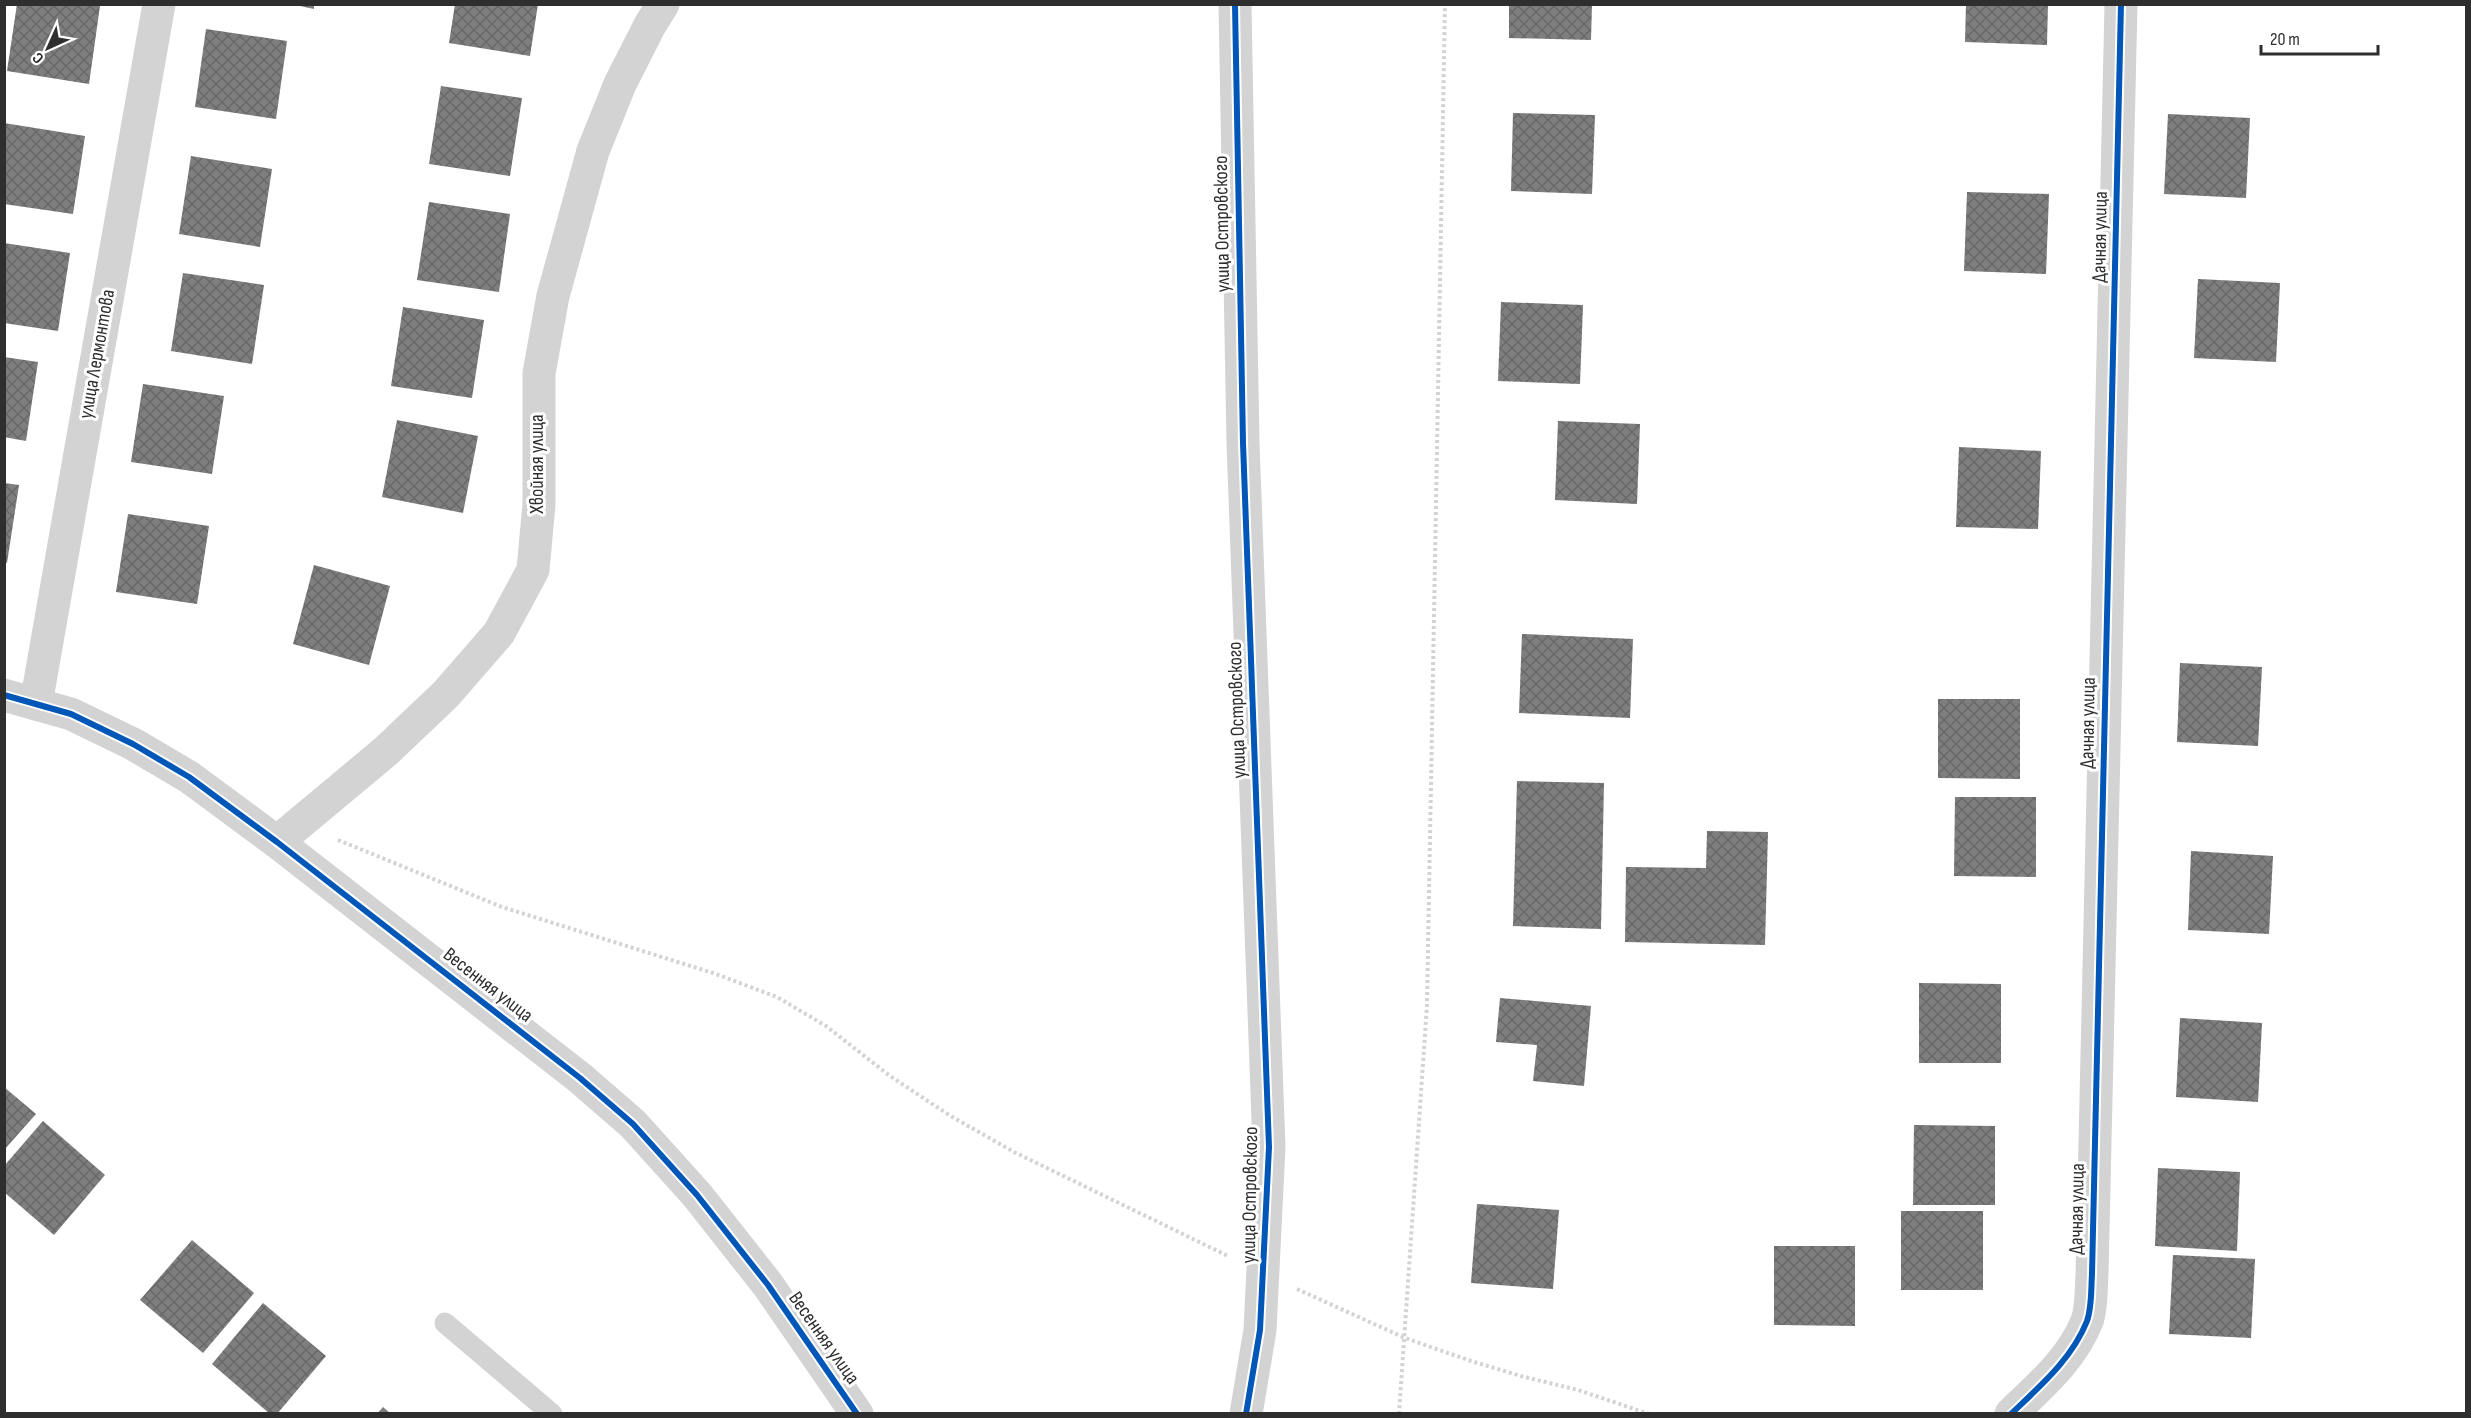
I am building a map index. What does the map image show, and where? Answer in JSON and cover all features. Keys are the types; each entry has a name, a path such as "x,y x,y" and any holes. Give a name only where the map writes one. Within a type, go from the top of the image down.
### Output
{"street":[{"name":"улица Лермонтова","path":"36,704 159,4"},
{"name":"Хвойная улица","path":"288,833 386,751 446,694 499,633 533,570 539,504 539,373 553,297 592,151 620,84 663,4"},
{"name":"улица Островского","path":"1234,4 1243,454 1268,1076 1269,1157 1260,1330 1246,1413"},
{"name":"Дачная улица","path":"2011,1413 2071,1353 2088,1319 2092,1274 2121,4"},
{"name":"Весенняя улица","path":"4,695 71,714 133,744 288,833 580,1078 633,1124 697,1195 760,1276 857,1413"}],"lane":[{"path":"445,1323 552,1413"}],"path":[{"path":"1399,1413 1427,1005 1445,4"},
{"path":"288,833 502,907 713,973 777,998 826,1026 890,1076 949,1115 1014,1152 1264,1274 1405,1338 1521,1377 1578,1390 1649,1413"}],"building":[{"path":"17,4 100,6 89,84 7,71"},
{"path":"291,4 314,4 314,9"},
{"path":"455,4 538,4 530,56 449,43"},
{"path":"1966,4 2048,4 2047,45 1965,42"},
{"path":"1509,5 1592,5 1591,40 1509,38"},
{"path":"206,29 287,41 276,119 195,107"},
{"path":"441,86 522,98 510,176 429,164"},
{"path":"1513,113 1595,115 1592,194 1511,191"},
{"path":"2168,114 2250,118 2246,198 2164,194"},
{"path":"4,123 85,136 73,214 4,204"},
{"path":"191,156 272,169 260,247 179,234"},
{"path":"1967,192 2049,194 2046,274 1964,271"},
{"path":"429,202 510,214 499,292 417,280"},
{"path":"4,243 70,253 58,331 4,323"},
{"path":"183,273 264,285 252,364 171,351"},
{"path":"2198,279 2280,283 2276,362 2194,358"},
{"path":"1501,302 1583,305 1580,384 1498,381"},
{"path":"403,307 484,320 472,398 391,386"},
{"path":"4,357 38,362 26,441 4,437"},
{"path":"143,384 224,396 212,474 131,462"},
{"path":"397,420 478,436 463,513 382,497"},
{"path":"1558,421 1640,424 1637,504 1555,500"},
{"path":"1959,447 2041,451 2038,529 1956,527"},
{"path":"4,483 19,485 7,563 4,563"},
{"path":"128,514 209,526 197,604 116,592"},
{"path":"314,565 390,586 369,665 293,644"},
{"path":"1522,634 1633,639 1630,718 1519,713"},
{"path":"2180,663 2262,667 2258,746 2177,742"},
{"path":"1938,699 2020,699 2020,779 1938,778"},
{"path":"1517,781 1604,783 1601,929 1513,926"},
{"path":"1955,797 2036,797 2036,877 1954,876"},
{"path":"1707,831 1768,832 1765,945 1625,942 1626,867 1706,868"},
{"path":"2191,851 2273,856 2269,934 2188,930"},
{"path":"1919,983 2001,984 2001,1063 1919,1063"},
{"path":"1500,998 1591,1006 1584,1086 1533,1081 1537,1045 1496,1042"},
{"path":"2180,1018 2262,1023 2258,1102 2176,1097"},
{"path":"4,1087 36,1114 4,1150"},
{"path":"43,1121 105,1175 54,1235 4,1192 4,1166"},
{"path":"1914,1125 1995,1126 1995,1205 1913,1205"},
{"path":"2158,1168 2240,1172 2237,1251 2155,1246"},
{"path":"1477,1204 1559,1210 1553,1289 1471,1283"},
{"path":"1901,1211 1983,1211 1983,1290 1901,1290"},
{"path":"192,1240 254,1293 203,1353 140,1300"},
{"path":"1774,1246 1855,1246 1855,1326 1774,1325"},
{"path":"2173,1255 2255,1259 2251,1338 2169,1334"},
{"path":"263,1303 326,1356 277,1414 270,1414 212,1364"},
{"path":"383,1407 391,1414 377,1414"}],"cycle path":[{"path":"1235,4 1243,443 1269,1147 1260,1330 1246,1414"},
{"path":"2011,1414 2054,1371 2073,1348 2087,1321 2091,1298 2121,4"},
{"path":"4,695 71,714 133,744 189,777 277,842 580,1078 633,1124 697,1195 768,1285 857,1414"}]}
